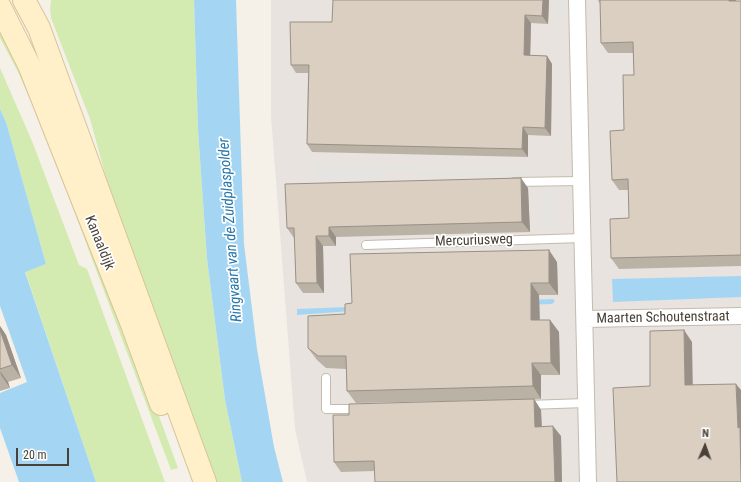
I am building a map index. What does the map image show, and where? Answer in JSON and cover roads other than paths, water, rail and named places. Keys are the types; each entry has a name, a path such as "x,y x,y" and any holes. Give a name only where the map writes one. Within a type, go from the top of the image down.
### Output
{"main road":[{"path":"0,5 2,0"},
{"name":"Kanaaldijk","path":"190,482 131,322 29,66 0,5 27,1 39,28 205,482"}],"street":[{"path":"577,0 588,482"},
{"name":"Maarten Schoutenstraat","path":"584,319 741,316"}],"lane":[{"path":"505,183 581,181"},
{"name":"Mercuriusweg","path":"366,245 582,238"},
{"path":"326,378 326,409 366,408"},
{"path":"515,405 586,403"}],"water":[{"name":"Ringvaart van de Zuidplaspolder","path":"194,0 236,0 244,244 257,349 274,447 283,482 242,482 225,400 207,259 198,130"},
{"path":"0,109 6,122 46,264 25,272 96,482 19,482 0,428 0,393 27,382 0,306"},
{"path":"741,276 741,297 613,302 612,279"},
{"path":"553,299 555,301 552,304 351,311 297,315 297,309"}]}
